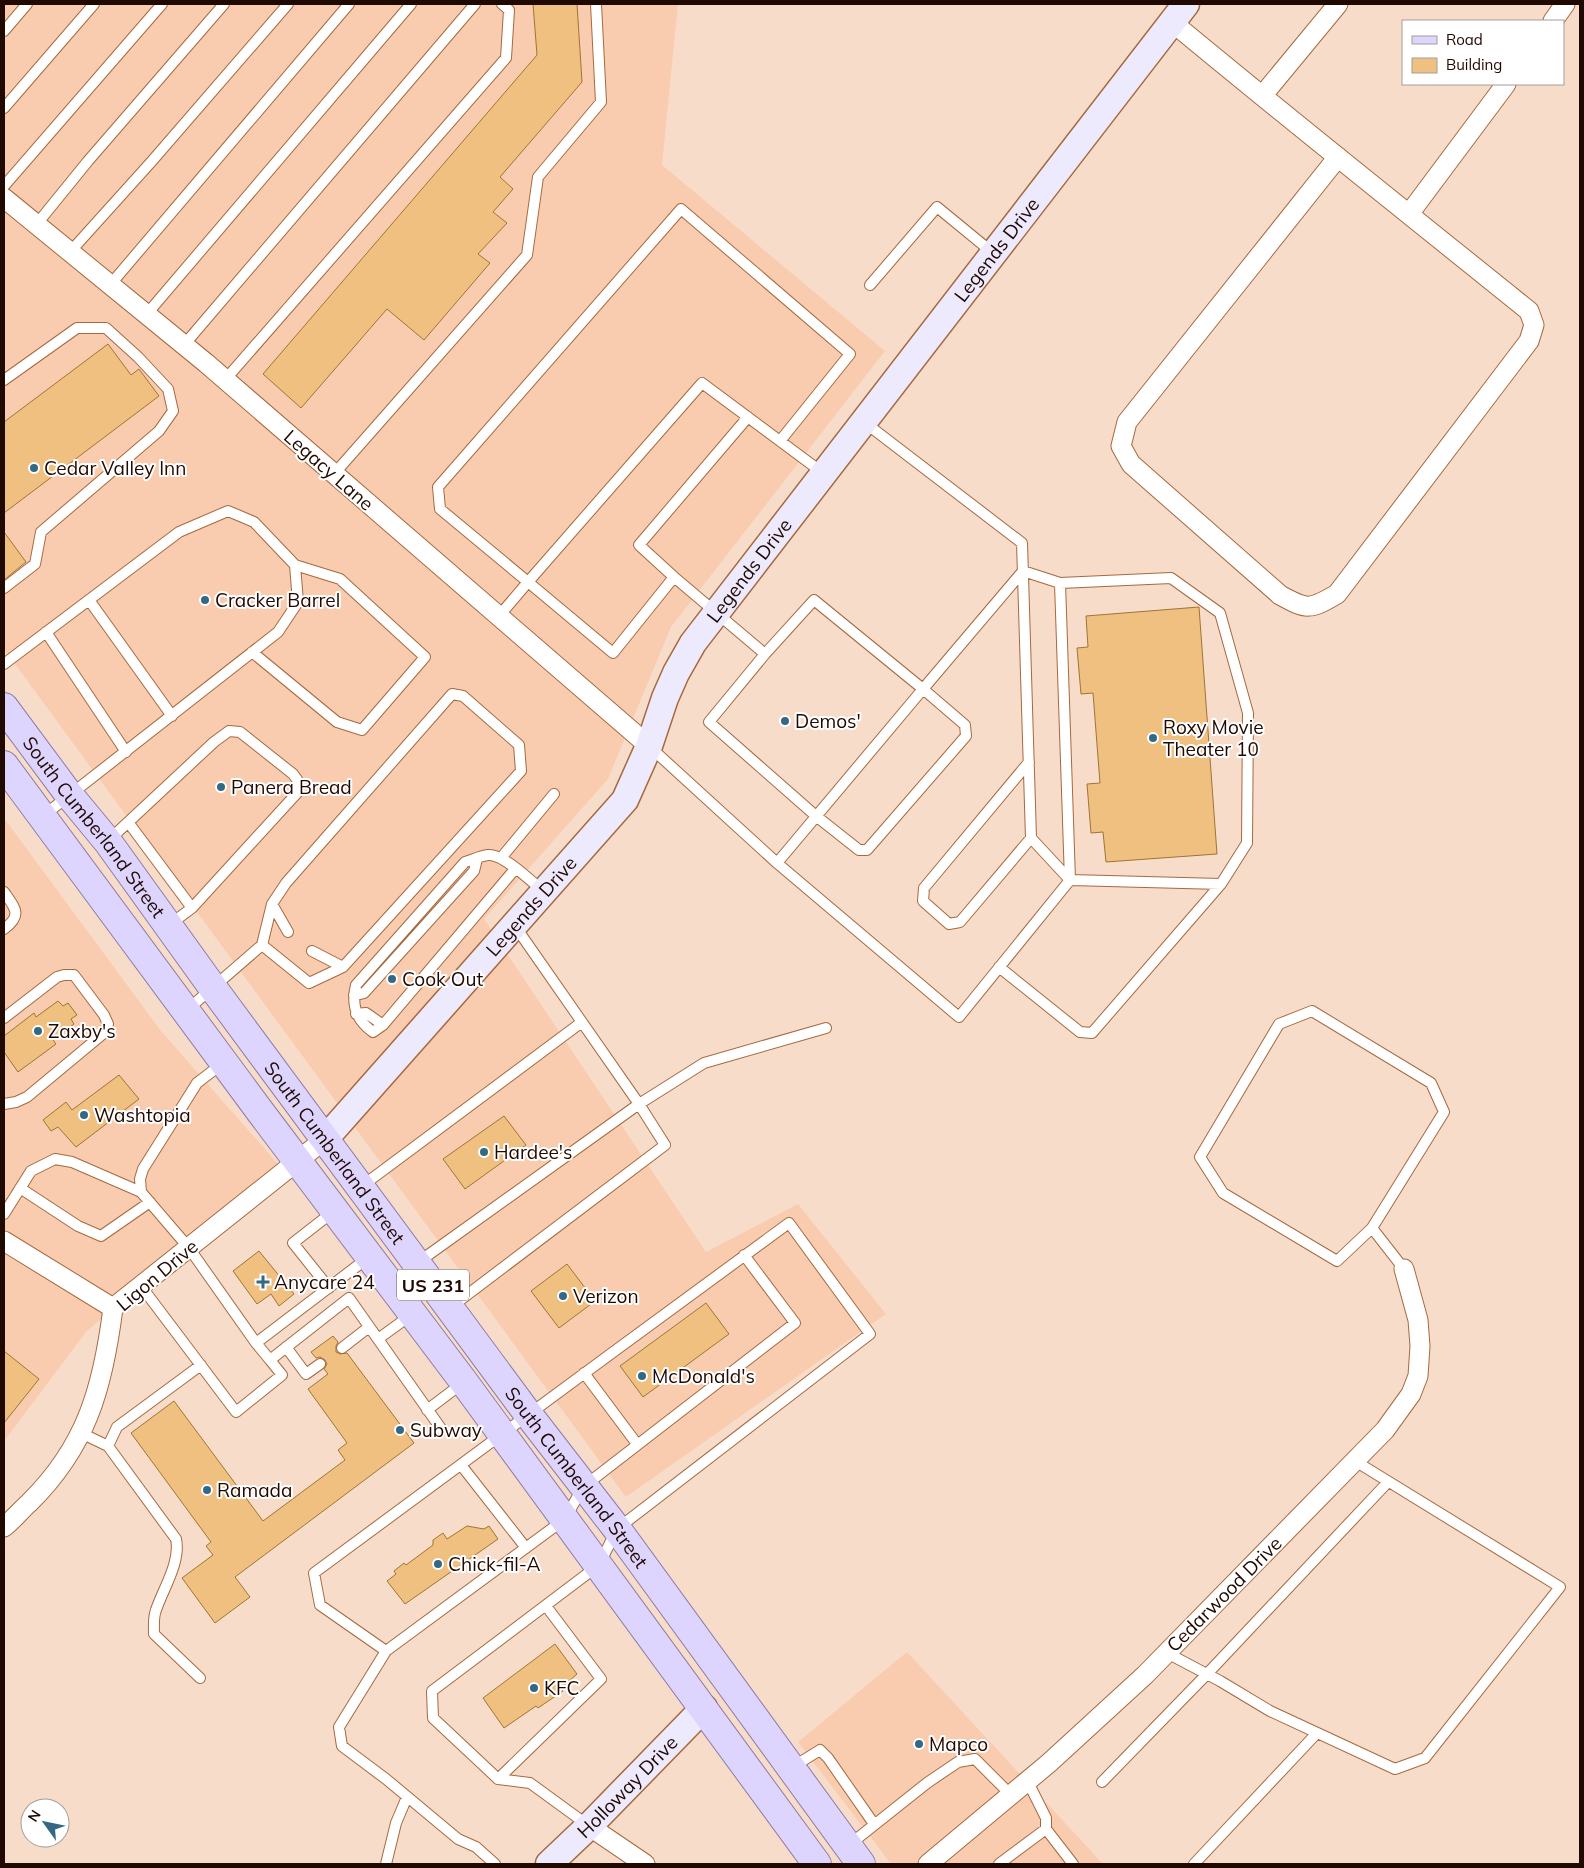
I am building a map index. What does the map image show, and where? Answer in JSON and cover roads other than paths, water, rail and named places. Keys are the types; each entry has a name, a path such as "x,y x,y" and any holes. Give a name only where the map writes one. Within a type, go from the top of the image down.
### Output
{"main road":[{"name":"South Cumberland Street","path":"4,707 70,796 108,842 213,988 583,1488 616,1529 855,1855"},
{"name":"South Cumberland Street","path":"4,765 185,1011 565,1518 817,1864"}],"street":[{"path":"1262,96 1338,4"},
{"path":"1553,20 1566,4"},
{"path":"1179,13 1262,96 1338,157 1409,214 1529,311 1534,324 1528,341 1337,594 1317,606 1300,606 1280,595 1131,464 1121,446 1127,422 1338,157"},
{"name":"Legends Drive","path":"325,1139 625,800 649,746 665,698 676,673 694,643 1179,13"},
{"path":"1409,214 1505,85"},
{"name":"Legacy Lane","path":"4,198 184,345 649,746"},
{"name":"Ligon Drive","path":"4,1527 41,1491 64,1463 89,1417 99,1387 107,1351 113,1308 325,1139"},
{"path":"6,1247 113,1308"},
{"name":"Cedarwood Drive","path":"928,1864 1028,1782 1137,1682 1355,1461 1385,1430 1401,1410 1418,1376 1420,1346 1418,1320 1404,1269"},
{"name":"Holloway Drive","path":"549,1864 589,1826 704,1708"},
{"path":"589,1826 645,1864"}],"lane":[{"path":"4,31 27,4"},
{"path":"4,108 94,4"},
{"path":"4,186 162,4"},
{"path":"36,225 224,4"},
{"path":"70,252 152,161 288,4"},
{"path":"110,285 349,4"},
{"path":"146,314 412,4"},
{"path":"184,345 475,4"},
{"path":"225,380 506,58 509,10 502,4"},
{"path":"334,474 526,255 538,177 601,102 596,4"},
{"path":"870,285 938,207 993,254"},
{"path":"674,577 613,653 440,509 438,486 681,209 850,354 780,441"},
{"path":"4,380 77,328 106,328 138,357 168,389 173,411 159,431 42,532 35,564 4,588"},
{"path":"499,616 702,383 824,473"},
{"path":"748,417 639,545 765,654"},
{"path":"864,422 1022,543 1031,838 1070,880 1221,884"},
{"path":"4,664 179,532 228,511 254,522 295,565 340,579 425,657 362,730 337,722 252,652"},
{"path":"42,816 278,632 298,602 295,565"},
{"path":"999,967 1080,1032 1092,1033 1221,884 1247,843 1248,713 1220,613 1171,578 1060,583 1023,571"},
{"path":"777,863 1023,571"},
{"path":"649,746 777,863 959,1017 1070,880 1060,583"},
{"path":"89,600 172,716"},
{"path":"814,600 923,688 965,725 966,736 867,850 859,850 816,816 709,722 765,654 814,600"},
{"path":"46,632 126,752"},
{"path":"185,1011 262,945 272,904 286,883 452,694 463,696 519,745 521,771 343,967 310,983 262,945"},
{"path":"108,842 214,742 229,731 240,732 293,774 298,781 298,792 192,908 168,925"},
{"path":"1029,762 924,888 923,901 949,924 960,922 1031,838"},
{"path":"501,858 554,794"},
{"path":"128,822 192,908"},
{"path":"515,869 383,1025 373,1032 365,1026 356,1014 354,995 356,985 465,862 489,855 501,858 515,869 544,892"},
{"path":"4,892 16,908 16,915 12,923 4,929"},
{"path":"272,904 288,932"},
{"path":"450,1308 665,1145 639,1104 515,925"},
{"path":"312,951 343,967"},
{"path":"4,1018 57,977 64,974 74,976 104,1015 108,1024 104,1033 27,1097 16,1102 4,1104"},
{"path":"1312,1011 1431,1083 1444,1112 1372,1228 1337,1261 1222,1194 1200,1157 1280,1024 1312,1011"},
{"path":"361,1187 582,1022"},
{"path":"417,1263 639,1104 704,1063 826,1028"},
{"path":"141,1192 140,1179 143,1169 187,1098 197,1083 223,1062"},
{"path":"4,1214 31,1171 55,1159 72,1162 141,1192 189,1248 256,1343 282,1375 236,1412 141,1286"},
{"path":"20,1188 78,1226 101,1236 150,1202"},
{"path":"329,1288 293,1243 334,1210"},
{"path":"386,1651 320,1606 314,1573 789,1223 870,1334 616,1529 599,1565 432,1690 433,1718 498,1779 530,1783 589,1826"},
{"path":"1372,1228 1404,1269"},
{"path":"495,1864 476,1847 458,1839 342,1746 339,1727 386,1651 565,1518 583,1488 794,1323 744,1255"},
{"path":"256,1343 370,1256"},
{"path":"270,1360 349,1298 442,1430"},
{"path":"378,1339 413,1313"},
{"path":"342,1348 369,1327"},
{"path":"286,1347 306,1374 320,1364"},
{"path":"108,1446 117,1427 201,1365"},
{"path":"584,1373 637,1444"},
{"path":"427,1410 464,1382"},
{"path":"81,1433 108,1446 176,1539 178,1548 167,1584 155,1612 154,1634 200,1678"},
{"path":"1166,1653 1207,1674 1270,1711 1395,1769 1425,1758 1560,1587 1355,1461"},
{"path":"461,1465 526,1548"},
{"path":"1102,1782 1388,1482"},
{"path":"498,1779 601,1679 546,1606"},
{"path":"1194,1864 1317,1733"},
{"path":"790,1768 820,1750 828,1758 874,1824"},
{"path":"855,1855 874,1824 958,1762 975,1759 1011,1796"},
{"path":"1028,1782 1046,1818 1046,1829 1073,1864"},
{"path":"386,1864 396,1823 407,1797"},
{"path":"999,1864 1046,1829"}],"place":[{"name":"Cedar Valley Inn","path":"34,468"},
{"name":"Cracker Barrel","path":"205,600"},
{"name":"Demos'","path":"785,721"},
{"name":"Roxy Movie Theater 10","path":"1153,738"},
{"name":"Panera Bread","path":"221,787"},
{"name":"Cook Out","path":"392,979"},
{"name":"Zaxby's","path":"38,1031"},
{"name":"Washtopia","path":"84,1115"},
{"name":"Hardee's","path":"484,1152"},
{"name":"Anycare 24","path":"263,1282"},
{"name":"Verizon","path":"563,1296"},
{"name":"McDonald's","path":"642,1376"},
{"name":"Subway","path":"400,1430"},
{"name":"Ramada","path":"207,1490"},
{"name":"Chick-fil-A","path":"438,1564"},
{"name":"KFC","path":"534,1688"},
{"name":"Mapco","path":"919,1744"}]}
